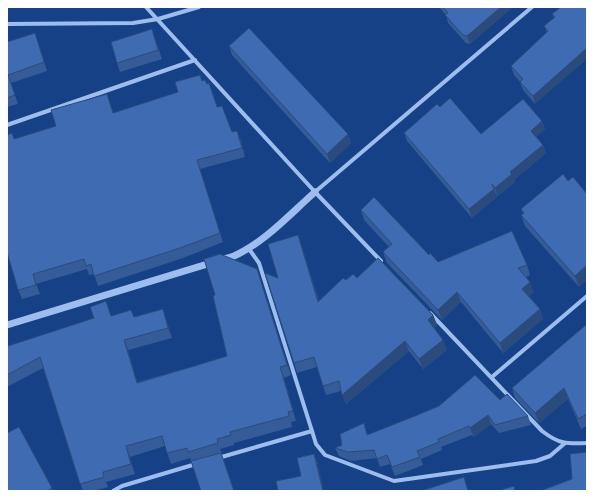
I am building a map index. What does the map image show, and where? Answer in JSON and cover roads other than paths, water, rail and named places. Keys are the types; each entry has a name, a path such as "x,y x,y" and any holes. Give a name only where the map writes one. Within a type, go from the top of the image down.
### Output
{"street":[{"path":"7,24 133,23 158,19 199,7"},
{"path":"7,326 234,256 249,249 263,239 315,192 532,7"},
{"path":"147,8 315,192 387,267"},
{"path":"7,125 195,60"},
{"path":"249,249 259,263 316,444 325,455 394,480 536,460 550,456 564,444"},
{"path":"492,377 587,296"},
{"path":"425,308 542,431 553,440 564,444 587,443"},
{"path":"213,460 312,431"},
{"path":"113,491 122,486 198,464"}]}
